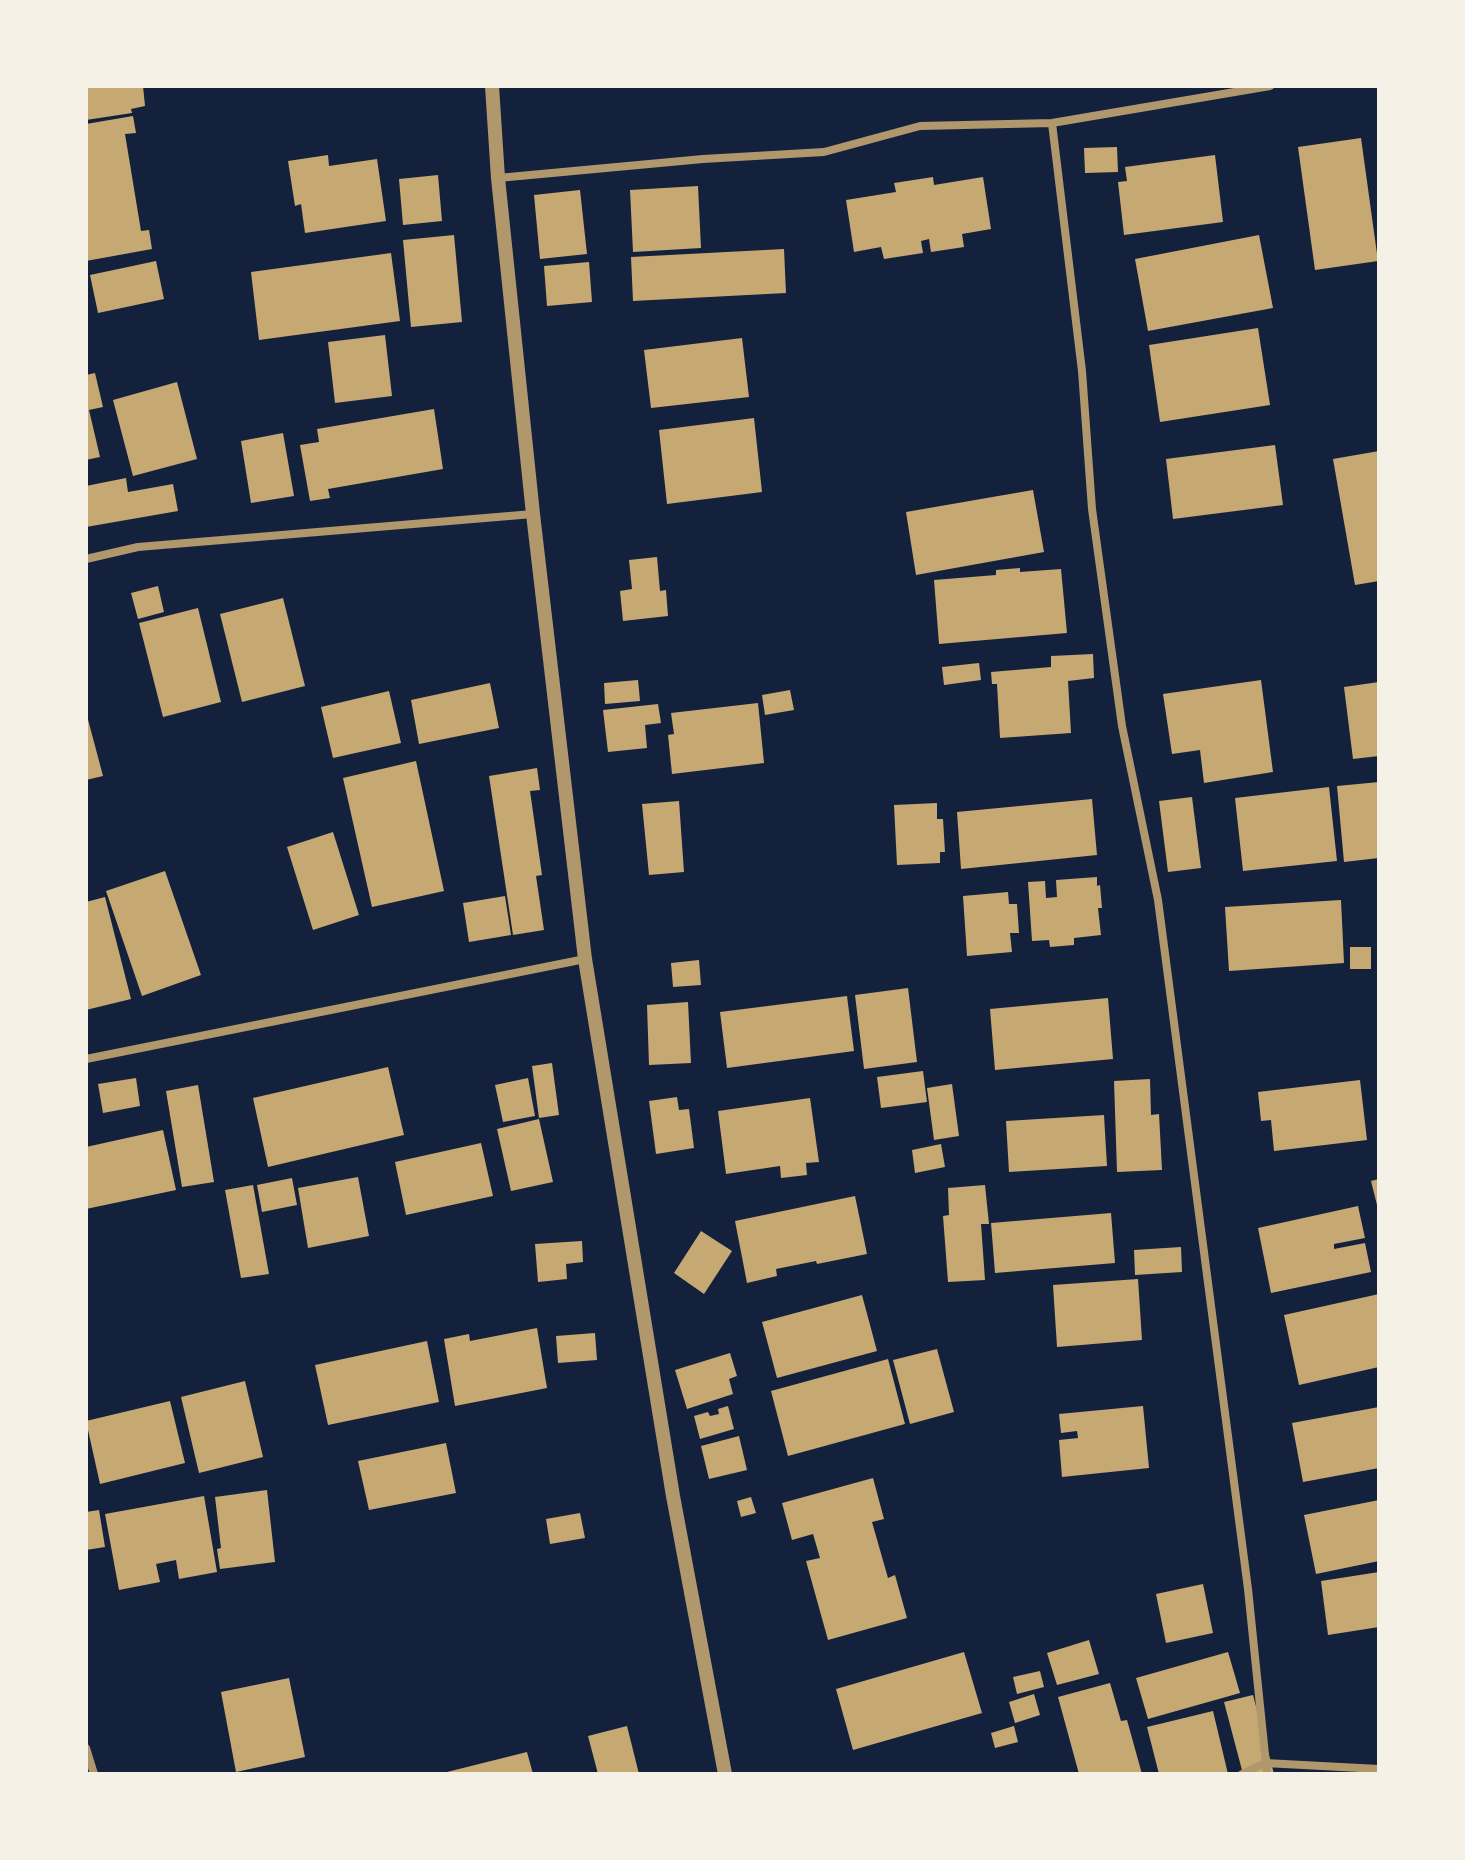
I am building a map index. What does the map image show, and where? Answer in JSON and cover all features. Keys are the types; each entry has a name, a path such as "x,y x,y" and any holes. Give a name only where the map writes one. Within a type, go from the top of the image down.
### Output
{"street":[{"path":"492,86 498,178 533,514 585,959 673,1496 725,1774"},
{"path":"498,178 703,159 824,152 920,126 1052,123 1270,86"},
{"path":"1052,123 1082,371 1092,509 1122,726 1158,900 1248,1589 1267,1774"},
{"path":"86,559 138,547 533,514"},
{"path":"86,1059 585,959"},
{"path":"86,1748 94,1774"},
{"path":"1242,1774 1265,1763 1379,1769"}],"building":[{"path":"86,86 143,86 145,106 131,109 132,113 86,120"},
{"path":"133,116 136,133 125,134 141,231 149,230 152,249 86,261 86,124"},
{"path":"1361,138 1378,261 1315,270 1298,147"},
{"path":"1117,147 1118,172 1085,173 1084,148"},
{"path":"328,155 329,166 377,159 386,221 305,233 301,204 295,206 288,161"},
{"path":"1215,155 1223,222 1124,235 1118,182 1127,181 1125,167"},
{"path":"438,175 442,221 403,225 399,179"},
{"path":"933,177 934,185 983,177 991,229 962,234 964,247 931,252 929,239 921,241 923,253 884,259 881,247 854,252 846,200 896,192 894,183"},
{"path":"698,186 701,248 633,252 630,190"},
{"path":"580,190 587,254 540,259 534,195"},
{"path":"454,235 462,322 411,327 403,240"},
{"path":"1259,235 1273,308 1148,331 1135,259"},
{"path":"784,249 786,293 633,301 631,257"},
{"path":"391,253 400,321 259,340 251,272"},
{"path":"156,261 164,299 98,313 90,275"},
{"path":"589,262 592,302 547,306 544,266"},
{"path":"1258,328 1270,405 1160,422 1149,345"},
{"path":"385,335 392,396 335,403 328,342"},
{"path":"742,338 749,397 651,408 644,350"},
{"path":"95,373 103,407 89,410 100,457 86,460 86,375"},
{"path":"177,382 197,459 133,476 113,400"},
{"path":"434,409 443,469 328,489 330,498 310,501 300,445 319,442 317,429"},
{"path":"754,418 762,492 667,504 659,430"},
{"path":"283,433 294,496 251,503 241,441"},
{"path":"1275,445 1283,505 1173,519 1166,459"},
{"path":"1379,451 1379,581 1355,585 1333,459"},
{"path":"126,478 128,492 173,484 178,511 86,527 86,486"},
{"path":"1033,490 1044,552 916,575 906,512"},
{"path":"657,557 660,591 666,590 668,616 623,621 620,591 632,589 629,560"},
{"path":"1020,568 1020,572 1061,569 1067,633 939,644 934,580 996,575 996,570"},
{"path":"158,586 164,612 138,619 131,593"},
{"path":"283,598 305,686 242,702 220,614"},
{"path":"198,608 221,702 163,717 139,623"},
{"path":"1093,654 1094,678 1068,681 1071,733 1000,738 997,684 992,684 991,672 1051,667 1051,656"},
{"path":"979,663 981,680 944,685 942,667"},
{"path":"638,680 640,701 605,704 604,683"},
{"path":"1261,680 1273,772 1204,783 1200,750 1172,754 1163,694"},
{"path":"1379,682 1379,756 1353,759 1344,687"},
{"path":"490,683 499,728 419,744 411,700"},
{"path":"790,690 794,710 765,715 762,695"},
{"path":"389,691 401,743 333,758 321,707"},
{"path":"758,703 764,763 672,774 668,735 674,734 671,713"},
{"path":"658,704 661,723 645,725 647,748 608,752 603,710"},
{"path":"86,712 103,776 86,780"},
{"path":"416,761 444,891 372,907 343,778"},
{"path":"537,768 540,790 530,791 542,875 536,876 544,930 513,935 489,776"},
{"path":"1379,782 1379,858 1344,862 1337,786"},
{"path":"1329,787 1337,861 1243,871 1235,798"},
{"path":"1192,797 1201,868 1168,872 1159,801"},
{"path":"1092,799 1097,855 961,869 957,812"},
{"path":"679,801 684,872 649,875 642,804"},
{"path":"937,803 937,819 943,819 945,852 940,852 940,863 897,865 894,805"},
{"path":"333,832 359,915 313,930 287,847"},
{"path":"165,871 201,975 142,996 106,891"},
{"path":"1097,877 1102,908 1098,908 1101,935 1074,938 1074,945 1050,947 1049,940 1032,941 1028,882 1045,881 1046,898 1057,897 1056,880"},
{"path":"1008,892 1009,904 1017,904 1019,933 1010,933 1012,952 967,956 963,896"},
{"path":"505,896 511,935 469,942 463,903"},
{"path":"105,897 131,999 86,1010 86,902"},
{"path":"1341,900 1344,963 1229,971 1225,907"},
{"path":"1350,947 1371,947 1371,969 1350,969"},
{"path":"699,960 701,985 673,987 671,963"},
{"path":"908,988 917,1062 864,1069 855,995"},
{"path":"847,996 854,1051 727,1068 720,1012"},
{"path":"1108,998 1113,1059 995,1070 990,1009"},
{"path":"688,1002 691,1063 649,1065 647,1005"},
{"path":"552,1063 559,1115 539,1118 532,1066"},
{"path":"388,1067 404,1135 268,1167 253,1098"},
{"path":"923,1071 927,1102 881,1108 877,1077"},
{"path":"136,1078 140,1106 103,1113 98,1084"},
{"path":"528,1078 535,1116 503,1122 495,1085"},
{"path":"1150,1079 1151,1115 1159,1114 1162,1170 1117,1172 1114,1081"},
{"path":"1360,1080 1367,1140 1274,1151 1271,1120 1261,1121 1258,1092"},
{"path":"952,1084 959,1136 934,1140 927,1088"},
{"path":"198,1085 214,1182 182,1187 166,1091"},
{"path":"677,1097 679,1110 689,1109 694,1148 656,1154 649,1101"},
{"path":"810,1098 819,1162 806,1163 807,1175 781,1178 780,1166 726,1174 718,1111"},
{"path":"1104,1115 1107,1166 1009,1172 1006,1121"},
{"path":"539,1119 553,1182 511,1191 497,1129"},
{"path":"163,1130 176,1190 86,1209 86,1147"},
{"path":"481,1143 493,1196 406,1215 395,1162"},
{"path":"941,1144 945,1167 915,1173 912,1150"},
{"path":"358,1177 369,1236 308,1248 298,1188"},
{"path":"292,1178 297,1205 262,1212 257,1185"},
{"path":"1379,1179 1379,1209 1378,1209 1371,1181"},
{"path":"253,1185 269,1274 241,1278 225,1190"},
{"path":"985,1185 989,1224 981,1224 985,1280 948,1282 943,1216 949,1215 948,1188"},
{"path":"855,1196 867,1254 776,1269 777,1276 747,1283 735,1221"},
{"path":"1358,1206 1365,1238 1334,1244 1334,1249 1365,1243 1371,1272 1271,1293 1258,1228"},
{"path":"1111,1213 1115,1263 995,1273 991,1223"},
{"path":"701,1231 732,1251 704,1294 674,1273"},
{"path":"582,1241 583,1262 566,1264 567,1279 538,1282 535,1244"},
{"path":"1181,1247 1182,1272 1135,1275 1134,1250"},
{"path":"1138,1279 1142,1340 1057,1347 1053,1285"},
{"path":"1379,1294 1379,1367 1299,1385 1284,1315"},
{"path":"862,1295 877,1351 777,1378 762,1322"},
{"path":"537,1328 547,1388 455,1406 444,1339 469,1334 470,1341"},
{"path":"595,1333 597,1360 558,1363 556,1336"},
{"path":"427,1341 439,1402 328,1425 315,1365"},
{"path":"937,1349 954,1412 910,1424 893,1360"},
{"path":"730,1353 737,1376 729,1379 733,1394 687,1409 675,1370"},
{"path":"888,1359 905,1424 788,1456 771,1391"},
{"path":"245,1381 263,1457 199,1473 181,1397"},
{"path":"170,1401 185,1463 100,1484 86,1421"},
{"path":"728,1406 734,1429 700,1439 694,1416 708,1412 710,1416 719,1414 718,1409"},
{"path":"1143,1406 1149,1468 1062,1477 1059,1440 1078,1438 1077,1431 1061,1433 1059,1414"},
{"path":"1379,1407 1379,1468 1303,1482 1292,1423"},
{"path":"739,1436 747,1470 709,1479 701,1446"},
{"path":"446,1443 456,1493 369,1510 358,1461"},
{"path":"873,1478 884,1519 872,1522 888,1578 895,1575 907,1618 828,1640 806,1561 820,1558 813,1534 792,1540 782,1503"},
{"path":"267,1490 275,1562 220,1569 217,1549 221,1548 215,1497"},
{"path":"204,1496 217,1572 179,1579 176,1560 156,1564 160,1582 119,1590 105,1514"},
{"path":"751,1497 756,1513 741,1517 737,1501"},
{"path":"1379,1500 1379,1561 1316,1574 1304,1515"},
{"path":"99,1510 105,1547 86,1550 86,1512"},
{"path":"580,1513 585,1538 550,1544 546,1519"},
{"path":"1379,1572 1379,1627 1328,1635 1321,1581"},
{"path":"1203,1584 1213,1633 1166,1643 1156,1594"},
{"path":"1089,1640 1099,1674 1057,1685 1047,1653"},
{"path":"964,1652 982,1713 853,1750 836,1689"},
{"path":"1228,1652 1240,1693 1148,1719 1136,1678"},
{"path":"1040,1671 1044,1687 1017,1694 1013,1677"},
{"path":"289,1678 305,1757 236,1772 221,1692"},
{"path":"1110,1683 1121,1721 1127,1720 1142,1774 1079,1774 1058,1697"},
{"path":"1034,1694 1040,1715 1015,1723 1009,1702"},
{"path":"1253,1695 1274,1774 1243,1774 1224,1702"},
{"path":"1213,1711 1228,1774 1159,1774 1147,1727"},
{"path":"627,1726 639,1774 598,1774 588,1736"},
{"path":"1014,1726 1018,1742 995,1748 991,1733"},
{"path":"527,1752 533,1774 443,1774 443,1773"}]}
